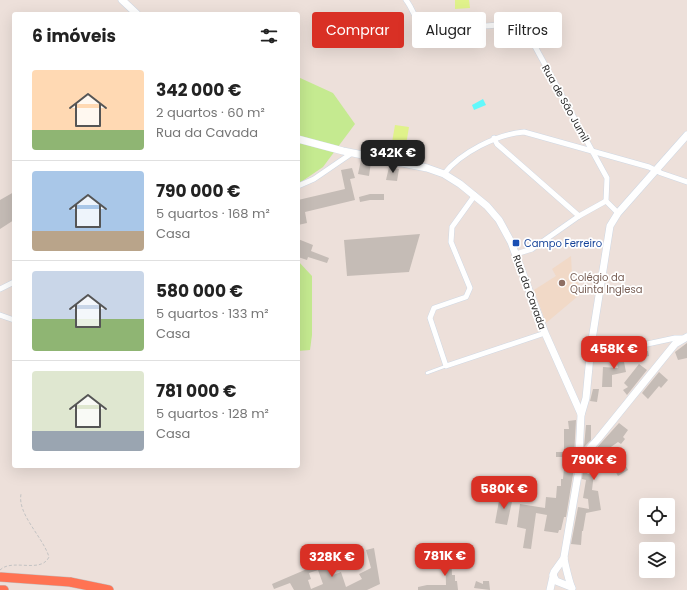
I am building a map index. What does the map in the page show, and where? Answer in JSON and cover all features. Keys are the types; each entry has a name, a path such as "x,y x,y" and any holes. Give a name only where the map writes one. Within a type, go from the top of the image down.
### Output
{"highway":[{"path":"0,577 70,582 109,590"}],"street":[{"path":"122,0 135,12"},
{"name":"Rua de São Jumil","path":"406,0 415,13 418,22 428,30 514,24 526,30 607,178 606,201"},
{"path":"444,174 451,164 494,138 511,133 524,132 656,169 661,173 687,182"},
{"path":"573,589 569,583 568,574 564,564 564,557 580,459 581,415 586,398 590,359 610,226 618,213 687,135"},
{"path":"494,138 497,144 579,216"},
{"name":"Rua da Cavada","path":"300,139 427,168 444,174 475,195 499,220 516,254 545,333 581,415"},
{"path":"300,185 314,179 352,152"},
{"path":"475,195 452,227 451,242 470,288 466,297 434,308 430,318 446,366 545,333"},
{"path":"516,254 532,249 579,216 606,201 618,213"},
{"path":"0,289 12,283"},
{"path":"0,315 12,319"},
{"path":"590,359 624,349 675,338 685,338"},
{"path":"580,459 675,344 685,338"},
{"path":"548,590 555,572 564,557"},
{"path":"555,572 560,568 568,574"},
{"path":"555,572 556,581 573,589"},
{"path":"548,590 565,582 568,574"}],"lane":[{"path":"427,373 446,366"}],"path":[{"path":"0,577 0,569 5,566 40,564 47,561 49,557 46,548 23,512 21,494"}],"shaded area":[{"name":"Colégio da Quinta Inglesa","path":"571,256 572,275 584,291 546,323 534,290 556,276 552,269"}],"green space":[{"path":"455,0 469,0 470,8 455,9"},
{"path":"300,78 333,93 355,124 323,167 300,183"},
{"path":"395,125 409,127 404,157 390,154"},
{"path":"300,263 312,276 312,335 310,350 300,351"}],"water":[{"path":"483,99 486,105 474,110 472,105"}],"building":[{"path":"361,160 371,162 369,176 358,174"},
{"path":"389,167 399,169 397,181 386,180"},
{"path":"352,168 355,178 350,179 355,200 305,212 307,223 300,225 300,200 345,189 341,170"},
{"path":"12,193 12,221 0,229 0,200"},
{"path":"370,194 384,194 384,200 360,202 359,197"},
{"path":"420,234 409,272 347,276 344,240"},
{"path":"300,240 313,245 311,251 329,258 327,263 308,257 307,260 300,258"},
{"path":"687,343 687,358 678,360 675,352"},
{"path":"645,349 645,351 648,351 649,356 638,358 636,350"},
{"path":"626,353 628,361 624,362 626,372 612,375 612,387 602,387 603,367 618,368 615,356"},
{"path":"639,364 647,370 627,395 623,390 628,387 624,383"},
{"path":"659,372 668,380 661,388 659,386 648,399 642,393"},
{"path":"593,389 599,389 597,402 590,401"},
{"path":"576,420 573,474 566,517 564,517 561,530 559,530 558,533 544,531 547,515 536,513 531,549 523,548 526,529 517,527 520,504 545,508 546,497 556,498 557,486 561,486 561,479 563,479 565,457 556,457 556,452 564,452 564,429 569,429 568,421"},
{"path":"619,423 628,430 623,437 625,439 621,444 618,442 598,456 600,458 596,463 595,461 586,471 589,472 587,474 594,473 592,490 598,491 601,510 586,513 581,545 571,544 578,507 589,509 588,499 583,498 586,480 582,479 584,462"},
{"path":"586,425 591,425 591,440 584,447"},
{"path":"621,456 628,470 618,476 610,462"},
{"path":"500,495 513,497 507,525 495,523"},
{"path":"374,548 380,584 367,590 294,590 290,583 274,589 272,584 328,560 333,575 341,572 346,587 362,579 359,574 371,568 366,550","holes":["318,570 323,584 311,589 308,580 311,579 309,573"]},
{"path":"445,549 451,549 452,575 455,575 458,590 418,590 418,587 427,585 446,585"},
{"path":"476,581 483,584 483,581 489,581 490,590 474,588"}],"place":[{"name":"Campo Ferreiro","path":"516,243"},
{"name":"Colégio da Quinta Inglesa","path":"562,283"}]}
